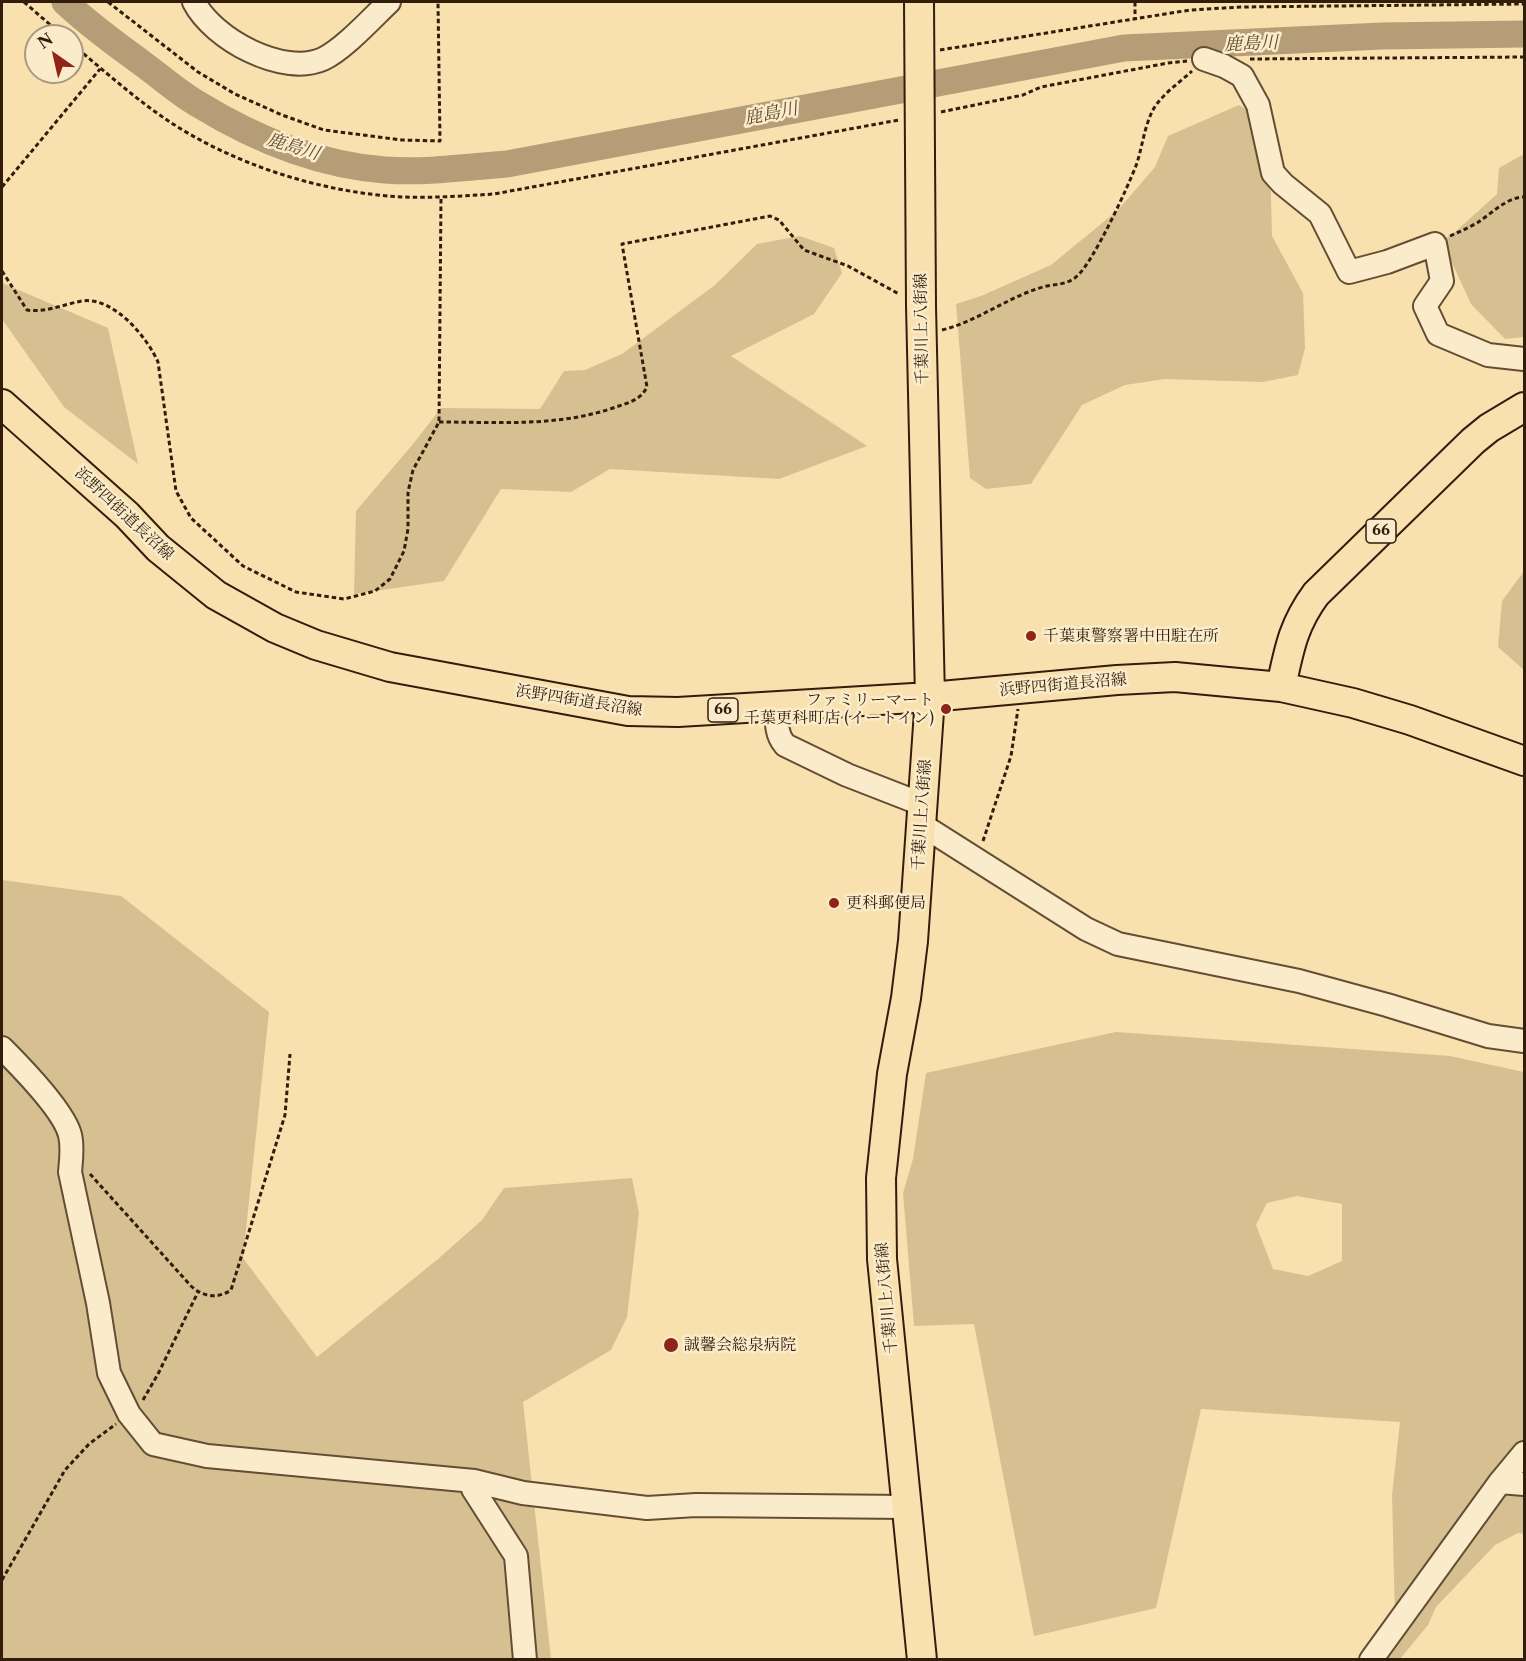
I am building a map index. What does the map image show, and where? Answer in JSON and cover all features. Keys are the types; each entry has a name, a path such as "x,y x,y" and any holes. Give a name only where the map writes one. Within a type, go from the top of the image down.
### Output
{"main road":[{"name":"千葉川上八街線","path":"920,2 922,320 930,697 913,941 906,998 892,1074 881,1178 882,1259 922,1659"},
{"name":"浜野四街道長沼線","path":"2,404 127,515 158,548 199,582 275,628 316,645 390,667 627,711 678,712 930,697 1175,677 1281,687 1353,703 1524,761"},
{"name":"66","path":"1281,687 1292,635 1305,609 1316,594 1473,441 1524,407"}],"street":[{"path":"194,2 224,35 253,52 293,64 309,64 326,58 339,48 389,2"},
{"path":"1204,59 1242,76 1258,105 1273,173 1320,214 1349,272 1387,262 1435,244 1442,281 1425,306 1438,334 1488,355 1524,359"},
{"path":"777,706 777,731 785,745 923,815 977,860 1086,929 1118,944 1299,981 1488,1036 1524,1041"},
{"path":"2,1048 20,1066 54,1108 70,1135 72,1152 70,1172 98,1303 109,1373 129,1414 153,1444 207,1456 474,1481 523,1493 648,1508 696,1505 907,1507"},
{"path":"1371,1659 1500,1482 1524,1453"},
{"path":"474,1481 473,1489 516,1556 525,1659"},
{"path":"1500,1482 1524,1484"}],"path":[{"path":"24,2 49,24"},
{"path":"108,2 198,72 235,94 282,115 324,130 402,140 440,141 438,2"},
{"path":"1135,2 1135,18"},
{"path":"920,54 1190,10 1241,7 1524,4"},
{"path":"84,54 164,118 202,141 247,162 349,191 401,197 494,194 921,116"},
{"path":"439,422 551,422 592,415 637,400 647,387 622,244 770,216 779,220 804,250 848,266 922,320 960,326 1019,296 1066,283 1086,268 1091,258 1136,165 1151,113 1161,99 1204,59"},
{"path":"2,187 100,68"},
{"path":"2,272 27,310 37,312 85,300 111,307 124,317 152,348 158,362 176,491 191,518 243,566 297,592 344,599 375,591 390,579 404,551 408,529 408,492 413,470 439,422 441,197"},
{"path":"1435,244 1476,224 1507,203 1524,197"},
{"path":"977,860 1011,756 1018,708 1017,689"},
{"path":"72,1152 198,1292 209,1296 223,1295 231,1290 285,1115 290,1054"},
{"path":"2,1580 65,1470 89,1444 129,1414 145,1397 198,1292"}],"shaded area":[{"path":"1239,105 1269,124 1272,236 1303,293 1305,348 1298,375 1263,382 1165,379 1125,385 1082,405 1031,484 986,489 970,478 956,304 981,296 1051,265 1118,210 1155,167 1168,136"},
{"path":"1524,154 1524,337 1505,339 1471,304 1442,241 1497,194 1499,168"},
{"path":"800,236 834,248 842,273 814,314 731,356 867,446 779,479 610,469 571,492 501,489 444,581 354,594 356,511 441,408 540,409 564,371 585,370 622,354 715,285 757,244"},
{"path":"2,283 108,328 138,464 64,407 2,319"},
{"path":"1524,571 1524,670 1498,647 1502,601"},
{"path":"2,880 121,896 269,1012 243,1258 317,1357 438,1259 482,1220 504,1188 632,1178 639,1213 627,1317 611,1350 523,1402 551,1659 2,1660"},
{"path":"1116,1032 1450,1056 1524,1072 1524,1534 1518,1533 1495,1545 1436,1607 1428,1625 1400,1659 1379,1659 1395,1618 1392,1495 1400,1422 1201,1409 1156,1608 1034,1636 974,1324 914,1326 903,1193 913,1159 926,1073","holes":["1297,1196 1342,1204 1342,1261 1308,1276 1273,1269 1256,1225 1267,1203"]}],"waterway":[{"name":"鹿島川","path":"65,2 103,34 184,95 220,117 265,139 311,156 360,167 400,171 507,164 1124,48 1382,36 1524,34"}],"place":[{"name":"千葉東警察署中田駐在所","path":"1031,636"},
{"name":"ファミリーマート 千葉更科町店 (イートイン)","path":"946,709"},
{"name":"更科郵便局","path":"834,903"},
{"name":"誠馨会総泉病院","path":"671,1345"}]}
